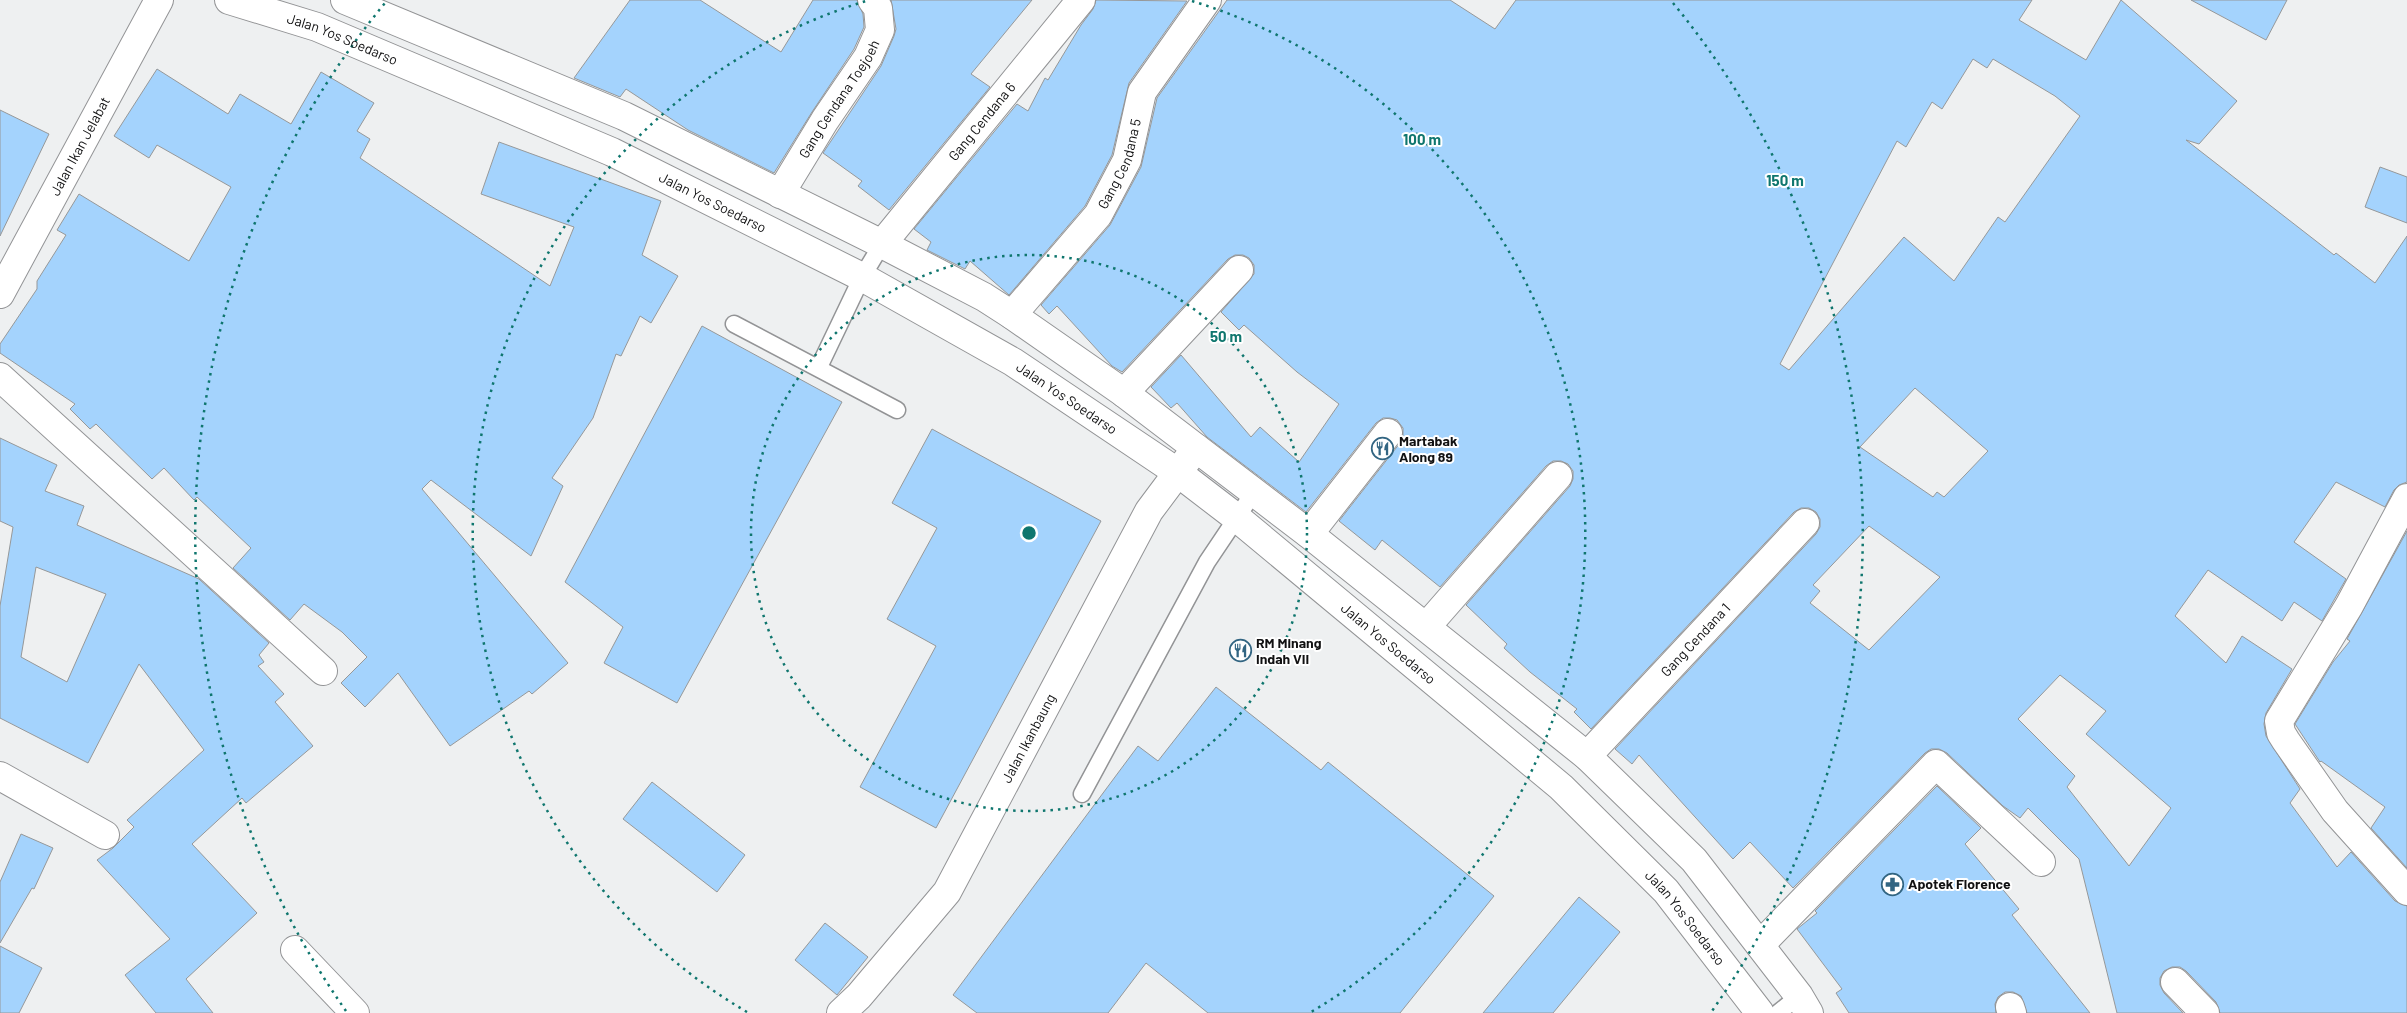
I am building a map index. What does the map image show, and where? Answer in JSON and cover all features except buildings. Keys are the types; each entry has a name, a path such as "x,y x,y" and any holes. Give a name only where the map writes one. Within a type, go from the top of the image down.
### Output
{"main road":[{"name":"Jalan Ikan Jelabat","path":"0,294 159,0"},
{"name":"Jalan Yos Soedarso","path":"229,0 318,27 612,152 862,277 1014,362 1177,472 1237,518 1561,787 1666,891 1760,1013"},
{"path":"344,0 624,116 882,244 984,297 1012,315 1124,393 1309,534 1588,756 1694,860 1804,1004"},
{"name":"Gang Cendana Toejoeh","path":"780,194 868,57 880,30 878,8 872,0"},
{"name":"Gang Cendana 6","path":"882,244 1081,0"},
{"name":"Gang Cendana 5","path":"1012,315 1098,215 1127,160 1142,92 1207,0"},
{"path":"1124,393 1239,270"},
{"path":"0,377 323,671"},
{"path":"1309,534 1388,433"},
{"name":"Jalan Ikanbaung","path":"841,1013 859,996 948,892 1149,510 1196,448"},
{"path":"1426,627 1558,476"},
{"path":"2407,498 2349,606 2279,721 2281,733 2334,810 2407,891"},
{"name":"Gang Cendana 1","path":"1588,756 1805,523"},
{"path":"1760,944 1936,764 2041,862"},
{"path":"0,776 105,835"},
{"path":"295,950 355,1013"},
{"path":"2175,982 2206,1013"}],"lane":[{"path":"819,366 862,277 882,244"},
{"path":"734,324 819,366 897,410"},
{"path":"1082,794 1207,562 1254,492"},
{"path":"1778,1013 1804,1004"}],"place":[{"name":"Martabak Along 89","path":"1383,449"},
{"name":"RM Minang Indah VII","path":"1240,651"},
{"name":"Apotek Florence","path":"1892,884"}]}
